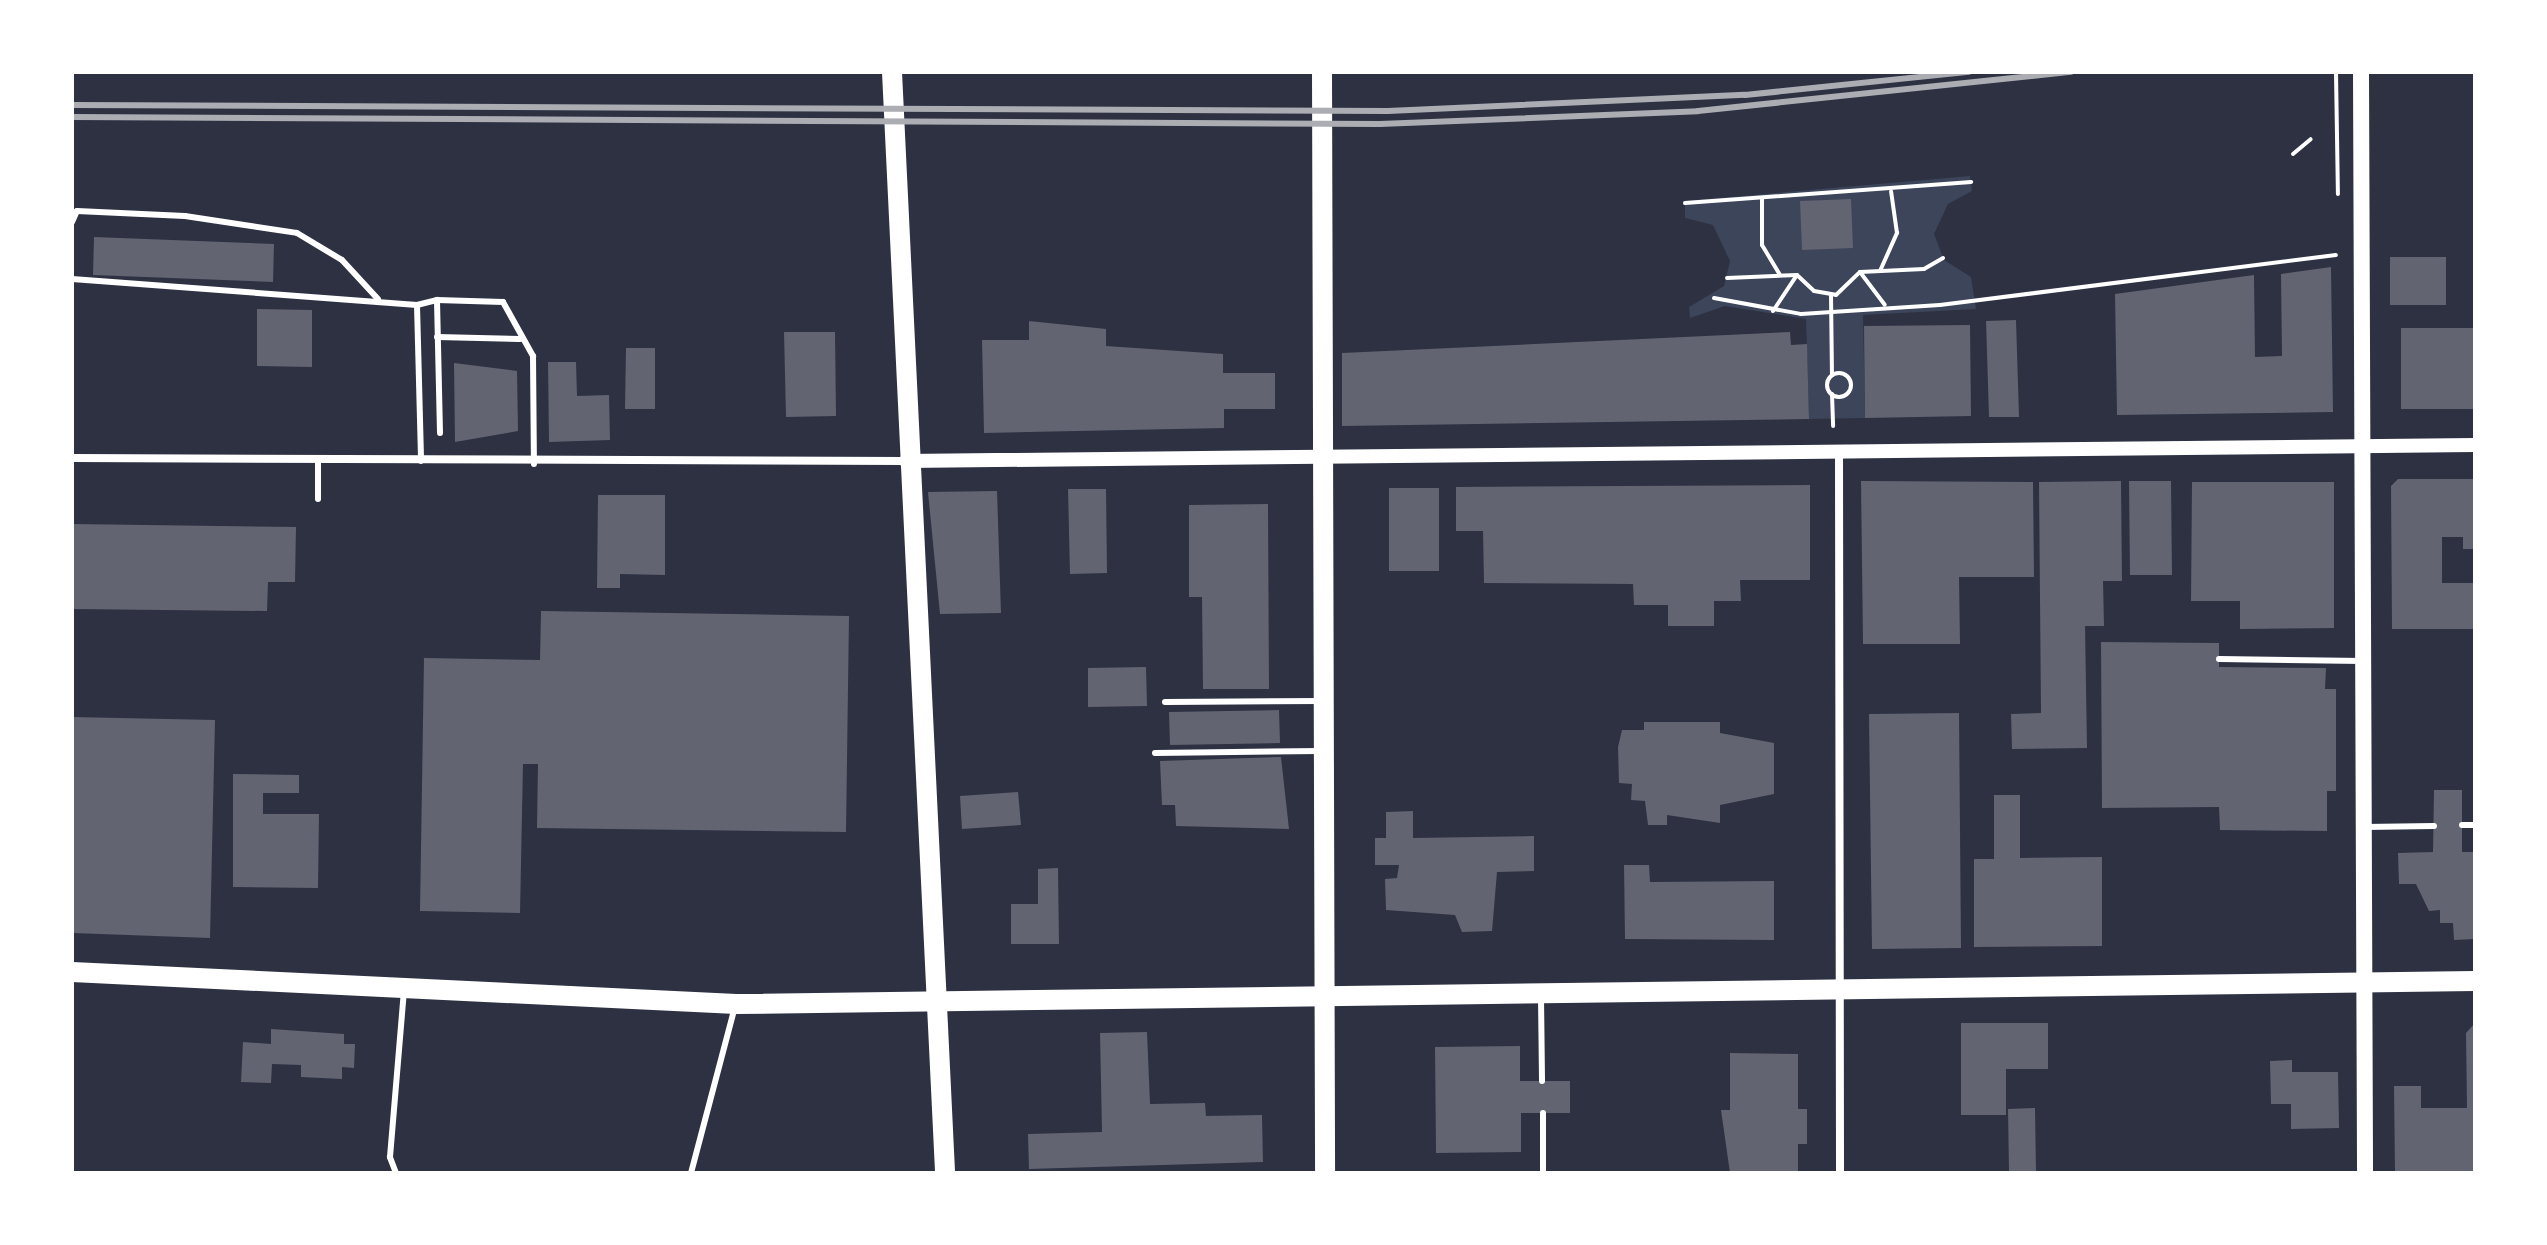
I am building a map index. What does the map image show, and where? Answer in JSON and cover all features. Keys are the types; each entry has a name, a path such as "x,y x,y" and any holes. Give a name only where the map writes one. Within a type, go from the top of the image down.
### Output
{"main road":[{"path":"892,72 906,461 938,1001 945,1173"},
{"path":"1322,72 1325,1173"},
{"path":"2361,72 2365,1173"},
{"path":"72,972 736,1004 2475,981"}],"street":[{"path":"72,458 534,464 2475,445"},
{"path":"1839,449 1840,1173"}],"lane":[{"path":"72,222 77,211 169,215 297,233 342,260 378,299"},
{"path":"72,279 378,299 417,305 437,300 503,302 520,339 533,356 534,464"},
{"path":"437,300 440,433"},
{"path":"417,305 421,461"},
{"path":"437,337 520,339"},
{"path":"318,461 318,499"},
{"path":"2219,659 2363,661"},
{"path":"1165,702 1323,701"},
{"path":"1155,753 1322,751"},
{"path":"2462,825 2475,825"},
{"path":"2364,827 2434,826"},
{"path":"396,1173 390,1157 404,990"},
{"path":"1541,992 1542,1081"},
{"path":"691,1173 736,1004"},
{"path":"1543,1113 1543,1173"}],"path":[{"path":"2336,72 2338,194"},
{"path":"2293,154 2311,139"},
{"path":"1685,203 1891,191 1971,182"},
{"path":"1880,271 1897,233 1891,191"},
{"path":"1762,199 1762,245 1781,275"},
{"path":"1714,298 1773,311 1832,311 2032,295 2336,255"},
{"path":"1831,295 1860,272 1928,268 1943,258"},
{"path":"1860,272 1885,305"},
{"path":"1773,311 1797,275"},
{"path":"1727,278 1797,275 1814,291 1831,295"},
{"path":"1831,295 1833,426"},
{"path":"1832,375 1843,374 1851,386 1845,395 1832,394"}],"shaded area":[{"path":"1970,176 1972,191 1948,204 1934,234 1944,260 1971,277 1976,309 1863,315 1865,418 1809,419 1806,319 1725,306 1690,318 1689,307 1724,286 1730,261 1713,225 1685,218 1685,201"}],"building":[{"path":"1851,199 1853,248 1802,250 1800,201"},
{"path":"94,237 274,244 273,282 93,275"},
{"path":"2390,257 2446,257 2446,305 2390,305"},
{"path":"2331,267 2333,412 2117,415 2115,294 2254,275 2255,357 2282,356 2281,274"},
{"path":"257,309 312,310 312,367 257,366"},
{"path":"2016,320 2019,417 1989,417 1986,321"},
{"path":"1029,321 1106,329 1106,346 1223,354 1223,373 1275,373 1275,409 1224,409 1224,428 984,433 982,340 1029,340"},
{"path":"1970,325 1971,416 1865,418 1864,326"},
{"path":"2401,328 2475,328 2475,409 2401,409"},
{"path":"784,332 835,332 836,416 786,417"},
{"path":"1790,332 1791,345 1807,344 1809,419 1342,426 1342,353"},
{"path":"626,348 655,348 655,409 625,409"},
{"path":"548,362 576,362 577,396 609,395 610,440 549,442"},
{"path":"454,363 517,371 518,431 455,442"},
{"path":"2398,479 2475,479 2475,549 2463,549 2463,537 2442,537 2442,583 2475,583 2475,629 2392,629 2391,486"},
{"path":"1861,481 2033,482 2034,577 1959,577 1960,644 1863,644"},
{"path":"2121,481 2122,581 2103,581 2104,626 2085,626 2087,748 2012,749 2011,714 2041,713 2039,482"},
{"path":"2129,481 2171,481 2172,575 2130,575"},
{"path":"2192,482 2334,482 2334,628 2240,629 2240,601 2191,601"},
{"path":"1810,485 1810,580 1740,580 1741,601 1714,601 1714,626 1668,626 1668,605 1634,605 1633,584 1484,583 1483,531 1456,531 1456,487"},
{"path":"1389,488 1439,488 1439,571 1389,571"},
{"path":"1068,489 1106,489 1107,573 1070,574"},
{"path":"997,491 1001,613 940,614 928,492"},
{"path":"598,495 665,495 665,575 620,574 620,588 597,588"},
{"path":"1268,504 1269,689 1203,689 1202,597 1189,597 1189,505"},
{"path":"72,524 296,527 295,582 268,582 267,611 72,609"},
{"path":"541,611 849,616 846,832 537,828 538,764 523,764 520,913 420,911 424,658 540,660"},
{"path":"2101,642 2219,643 2219,667 2326,668 2325,689 2336,689 2336,791 2327,791 2327,831 2220,830 2219,807 2102,808"},
{"path":"1146,667 1147,706 1088,707 1088,668"},
{"path":"1279,710 1280,743 1170,745 1169,712"},
{"path":"1959,713 1961,948 1872,949 1869,714"},
{"path":"72,717 215,720 210,938 72,933"},
{"path":"1644,722 1720,722 1720,733 1774,743 1774,794 1720,805 1720,823 1667,815 1667,825 1648,825 1645,801 1631,800 1632,784 1619,783 1618,747 1622,730 1644,730"},
{"path":"1281,757 1289,829 1176,826 1175,805 1162,805 1160,761"},
{"path":"233,774 299,775 299,793 263,793 263,814 319,814 318,888 233,887"},
{"path":"2434,790 2462,790 2462,852 2475,852 2475,939 2454,940 2453,923 2440,923 2440,910 2429,911 2416,884 2399,884 2398,853 2433,852"},
{"path":"1018,792 1021,825 962,829 960,796"},
{"path":"1994,795 2020,795 2020,858 2102,857 2102,946 1974,947 1974,859 1994,859"},
{"path":"1413,811 1413,838 1534,836 1534,871 1497,872 1492,931 1462,932 1455,915 1386,910 1385,879 1397,878 1399,865 1375,865 1375,838 1386,838 1386,812"},
{"path":"1624,865 1649,865 1650,882 1774,881 1774,940 1625,939"},
{"path":"1058,868 1059,944 1011,944 1011,904 1038,904 1038,869"},
{"path":"1961,1023 2048,1023 2048,1069 2006,1069 2006,1115 1961,1115"},
{"path":"2475,1023 2475,1173 2395,1173 2394,1086 2421,1086 2421,1108 2467,1108 2466,1033"},
{"path":"271,1029 344,1034 344,1044 355,1044 354,1068 342,1067 342,1079 301,1077 301,1065 272,1064 271,1083 241,1082 243,1042 271,1044"},
{"path":"1147,1032 1150,1104 1205,1103 1206,1116 1262,1115 1263,1162 1029,1169 1028,1134 1102,1132 1100,1033"},
{"path":"1520,1046 1520,1081 1570,1081 1570,1113 1521,1113 1521,1152 1436,1153 1435,1047"},
{"path":"1730,1053 1798,1054 1798,1109 1807,1109 1807,1144 1798,1144 1798,1173 1730,1173 1721,1110 1730,1110"},
{"path":"2292,1060 2292,1072 2338,1072 2339,1128 2291,1129 2291,1104 2271,1104 2270,1061"},
{"path":"2035,1108 2036,1173 2009,1173 2008,1109"}],"railway":[{"path":"72,105 1388,111 1745,95 1969,72"},
{"path":"72,117 1380,124 1698,111 2071,72"}]}
